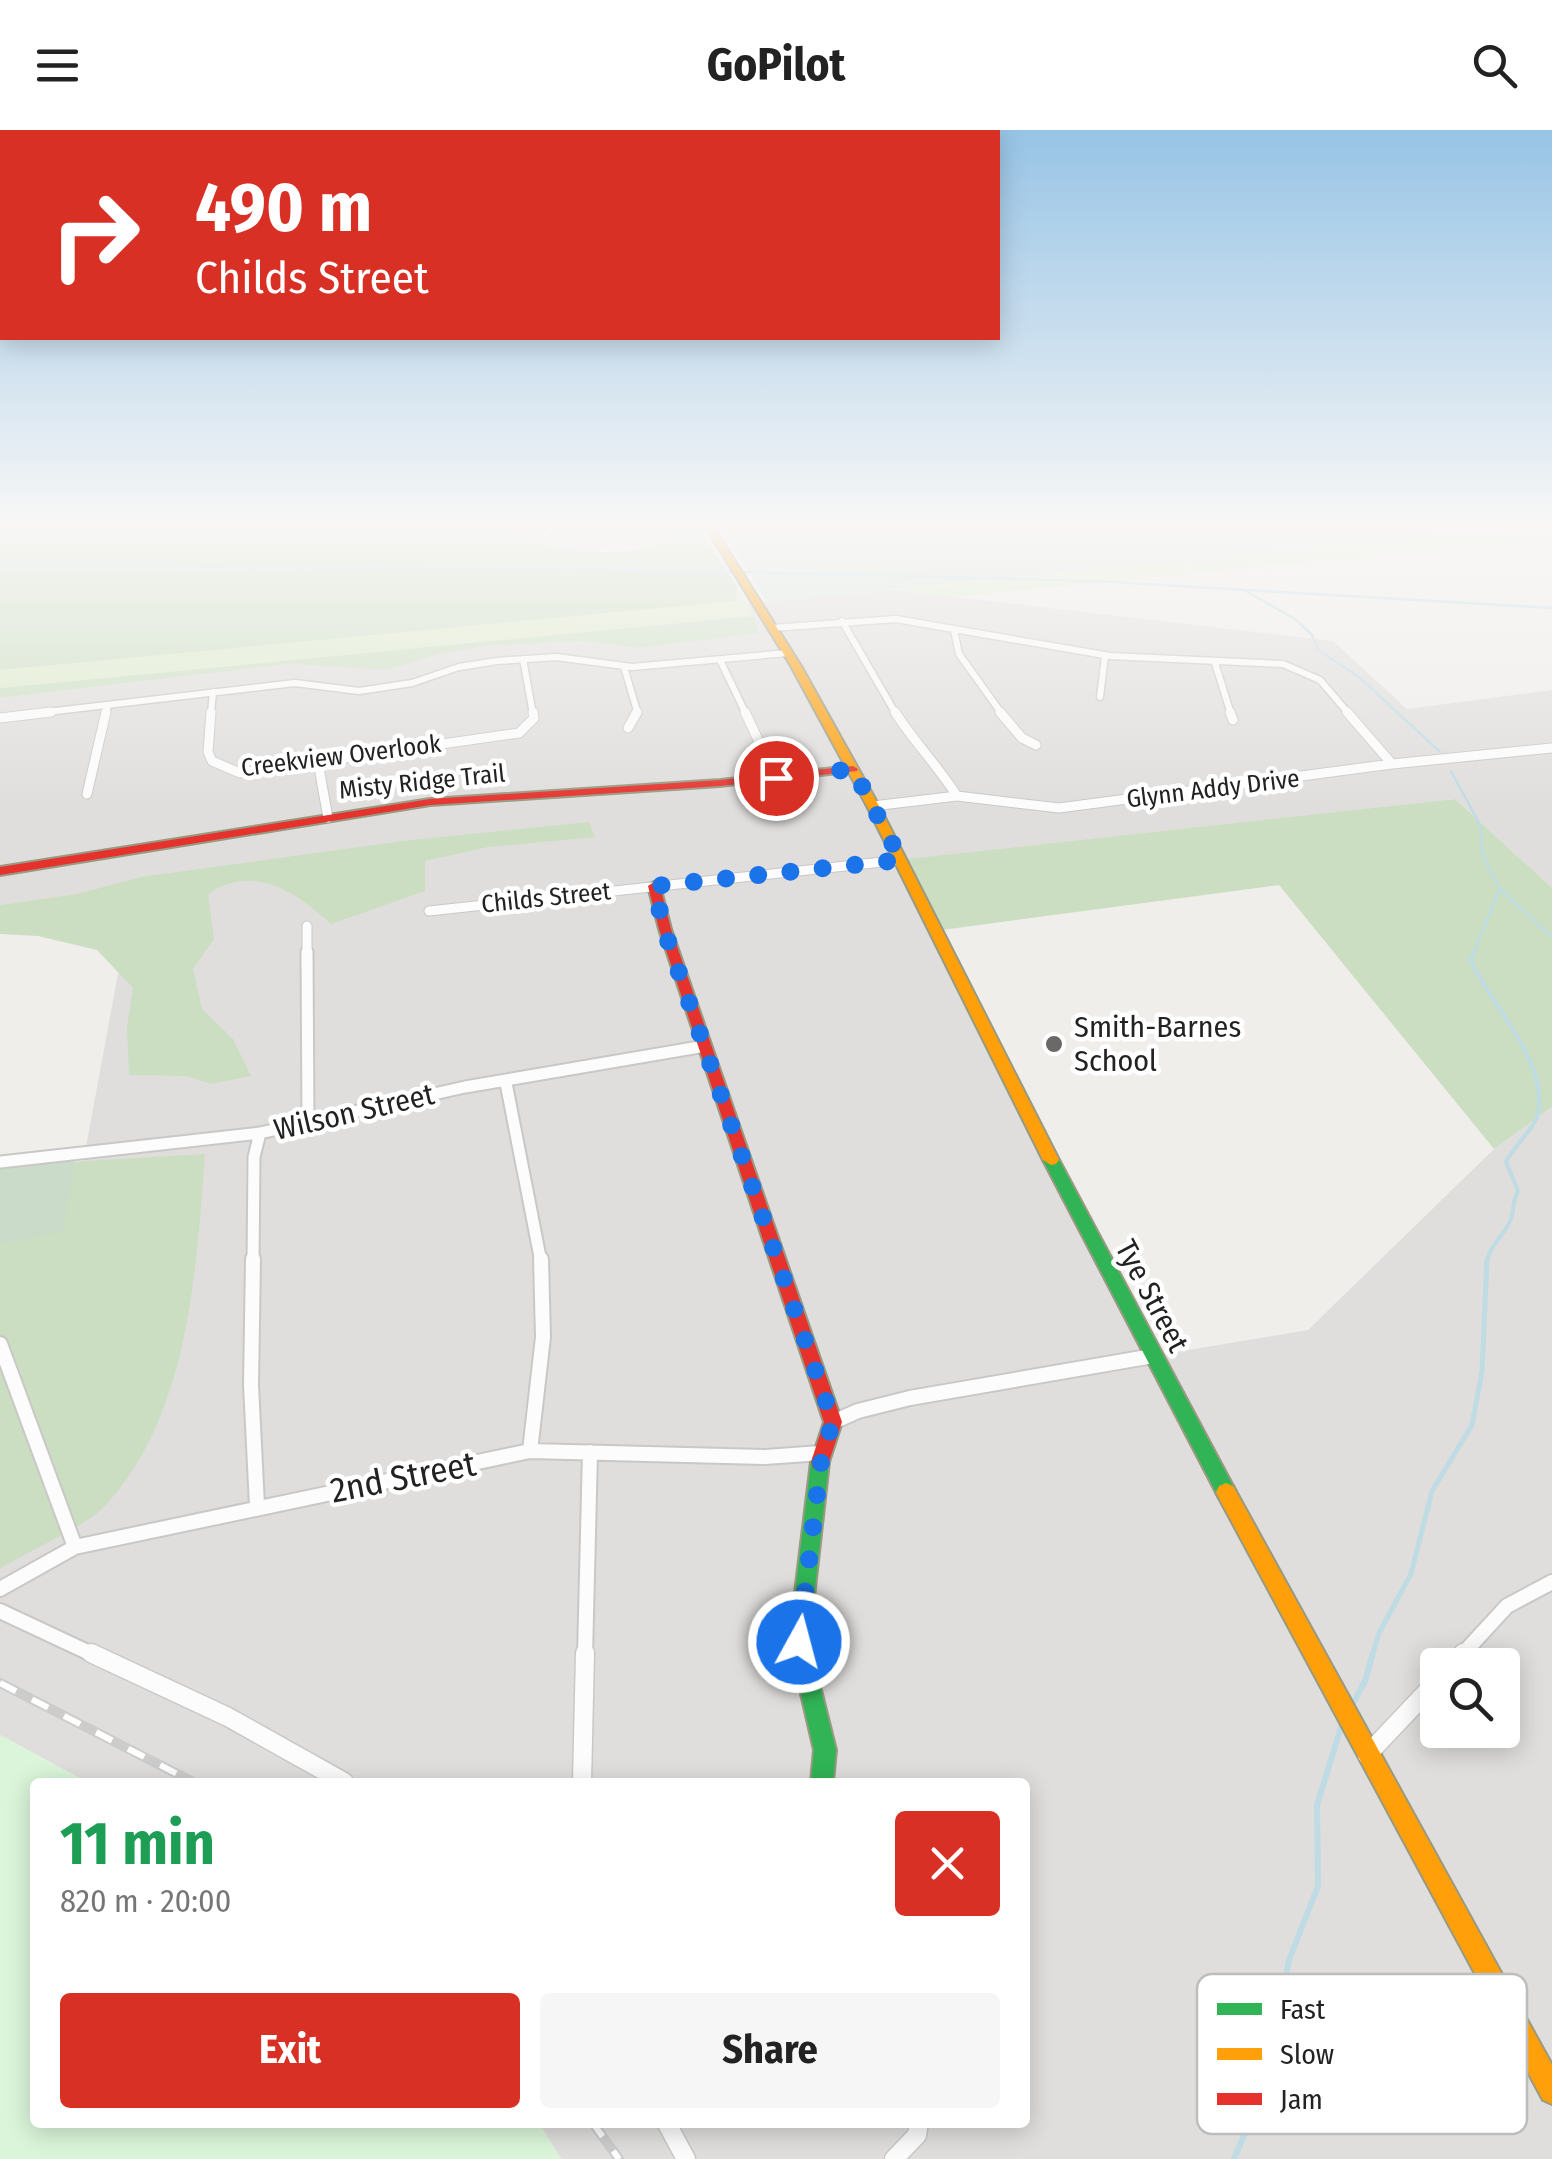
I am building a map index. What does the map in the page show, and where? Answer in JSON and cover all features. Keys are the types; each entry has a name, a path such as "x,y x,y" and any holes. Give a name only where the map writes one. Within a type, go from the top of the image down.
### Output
{"street":[{"name":"Tye Street","path":"767,621 873,806 1153,1356 1488,1974"},
{"path":"842,621 918,749 942,773 957,796"},
{"path":"772,628 850,621"},
{"path":"905,621 1105,656 1283,664 1320,680 1392,764"},
{"path":"954,630 952,647 963,663 1022,738 1036,745"},
{"path":"0,718 296,684 360,691 391,688 476,663 522,659 556,657 624,667 788,653"},
{"path":"1100,697 1105,656"},
{"name":"Creekview Overlook","path":"212,692 208,752 219,767 240,772 519,734 534,718 522,659"},
{"path":"720,660 776,778"},
{"path":"1215,663 1233,720"},
{"path":"624,667 638,714 628,728"},
{"path":"87,794 108,705"},
{"name":"Glynn Addy Drive","path":"873,806 957,796 1060,808 1392,764 1552,748"},
{"path":"318,762 328,818"},
{"name":"Misty Ridge Trail","path":"0,871 430,802 853,769"},
{"name":"Childs Street","path":"429,911 901,860"},
{"path":"654,886 833,1422 822,1454 799,1642 825,1750 822,1778"},
{"path":"307,926 308,1123"},
{"name":"Wilson Street","path":"0,1162 260,1133 450,1090 705,1046"},
{"path":"506,1082 537,1221 544,1281 544,1326 528,1416 530,1451"},
{"path":"257,1506 250,1304 254,1157 260,1133"},
{"path":"0,1344 75,1547"},
{"path":"833,1422 858,1411 910,1398 1153,1356"},
{"name":"2nd Street","path":"0,1588 75,1547 530,1451 765,1458 822,1454"},
{"path":"582,1778 590,1452"},
{"path":"1468,1648 1507,1606 1552,1582"},
{"path":"0,1611 228,1716 337,1778"},
{"path":"1368,1755 1420,1699"},
{"name":"Tye Street","path":"1527,2045 1552,2091"},
{"path":"669,2128 686,2159"},
{"path":"894,2159 917,2136 918,2128"}],"shaded area":[{"path":"754,621 1159,621 1333,641 1407,709 1552,690 1552,888 1455,799 908,860 1159,1355 1308,1330 1494,1149 1552,1107 1552,2159 561,2159 542,2128 1030,2128 1030,1778 80,1778 0,1735 0,1387 52,1331 134,887 0,905 0,698 487,646 581,641 639,648 760,633"}],"green space":[{"path":"0,621 525,621 0,670"},
{"path":"518,621 704,621 0,688 0,670"},
{"path":"704,621 755,621 760,633 639,648 581,641 487,646 442,653 387,670 291,664 0,698 0,688"},
{"path":"1455,799 1552,888 1552,1107 1494,1149 1279,885 942,930 908,859"},
{"path":"589,822 595,837 488,847 425,861 425,891 331,924 289,892 258,881 225,885 208,894 214,939 193,969 202,1009 233,1039 251,1076 211,1084 186,1076 129,1075 127,1027 133,988 97,950 38,936 0,934 0,905 77,894 141,877 403,841"},
{"path":"205,1154 192,1294 171,1386 155,1429 133,1470 105,1506 0,1569 0,1166"},
{"path":"75,1159 63,1232 0,1244 0,1169"},
{"path":"0,1735 80,1778 30,1778 30,2128 542,2128 561,2159 0,2159"}],"waterway":[{"path":"1297,621 1312,635 1318,650 1359,677 1440,752"},
{"path":"1451,771 1480,825 1483,856 1500,889"},
{"path":"1473,954 1500,889"},
{"path":"1500,889 1552,937"},
{"path":"1474,952 1471,960 1480,978 1528,1056 1539,1097 1537,1118 1506,1162 1518,1191 1510,1222 1487,1262"},
{"path":"1372,1656 1379,1633 1411,1574 1432,1491 1472,1425 1482,1371 1487,1259"},
{"path":"1351,1707 1365,1681 1373,1653"},
{"path":"1286,1974 1318,1886 1317,1805 1342,1724"},
{"path":"1234,2159 1245,2134"}],"railway":[{"path":"0,1683 185,1778"},
{"path":"596,2128 619,2159"}],"traffic: fast":[{"path":"1051,1160 1226,1492"},
{"path":"820,1462 799,1642 825,1750 822,1778"}],"traffic: slow":[{"path":"768,621 873,806 1051,1160"},
{"path":"1226,1492 1488,1974"},
{"path":"1527,2045 1552,2091"}],"traffic: jam":[{"path":"0,871 430,802 720,783 853,769"},
{"path":"654,886 665,929 833,1422 820,1462"}],"place":[{"name":"Smith-Barnes School","path":"1054,1044"}],"route":[{"path":"776,778 853,769 901,860 654,886 664,929 833,1422 822,1454 799,1642"}]}
